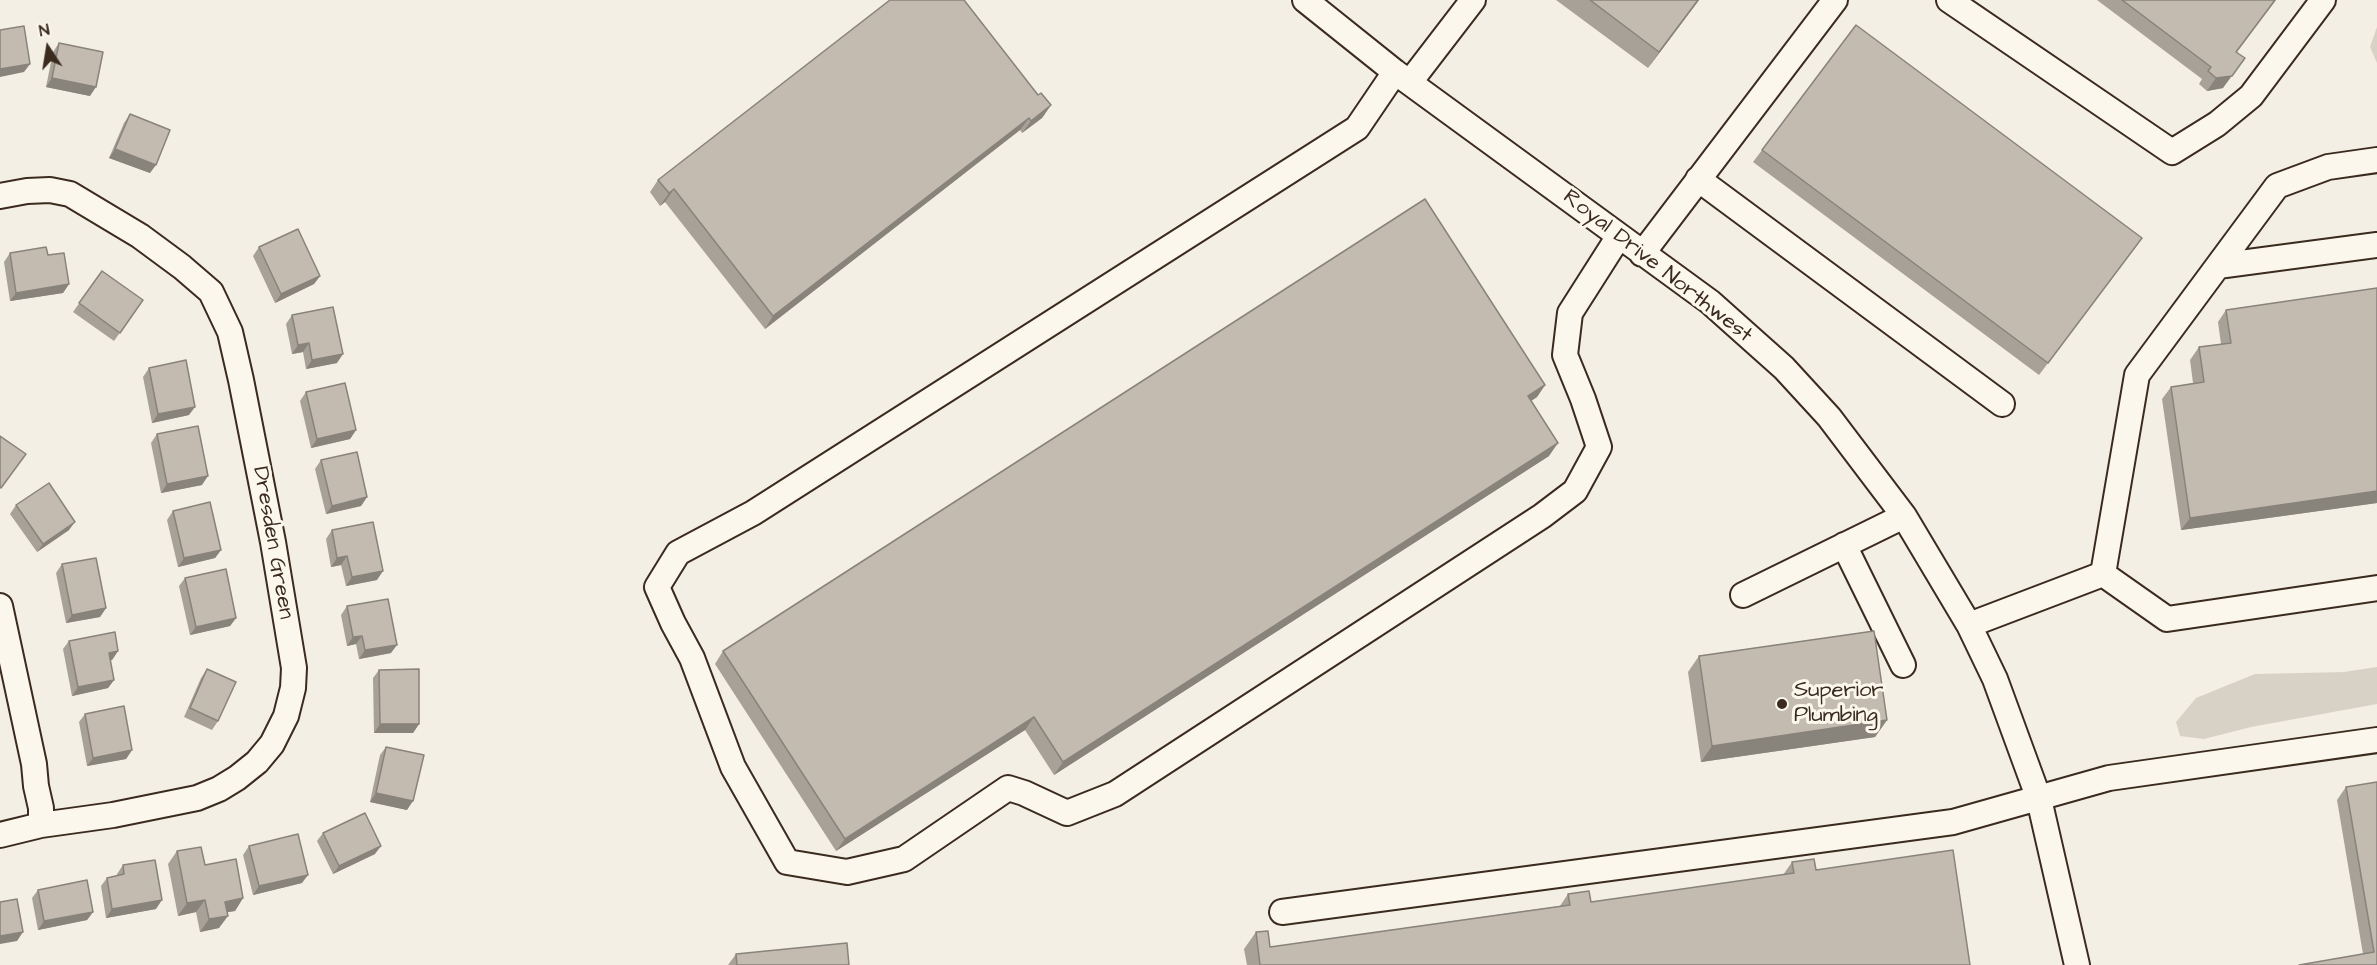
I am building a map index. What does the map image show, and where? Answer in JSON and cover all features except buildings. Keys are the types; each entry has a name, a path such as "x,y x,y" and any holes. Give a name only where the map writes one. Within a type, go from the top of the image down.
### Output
{"street":[{"name":"Royal Drive Northwest","path":"1305,0 1402,77 1710,302 1784,368 1829,417 1904,516 1969,625 1995,679 2039,799 2077,965"},
{"path":"1473,0 1357,128 753,513 678,553 657,587 692,658 733,767 787,862 847,872 904,859 1008,788 1067,813 1115,794 1542,516 1575,491 1599,447 1565,355 1570,313 1619,236"},
{"path":"1642,254 1835,0"},
{"path":"1949,0 2172,152 2217,124 2251,96 2323,0"},
{"path":"2103,573 2137,375 2277,186 2328,167 2377,160"},
{"path":"1698,179 2002,404"},
{"name":"Dresden Green","path":"0,196 50,190 70,194 140,236 211,292 230,332 241,380 273,542 294,668 293,688 286,716 272,744 257,762 237,778 197,798 113,815 41,825 0,835"},
{"path":"2217,266 2377,245"},
{"path":"1743,595 1904,516"},
{"path":"1844,545 1903,664"},
{"path":"2103,573 2167,620 2377,588"},
{"path":"1969,625 2103,573"},
{"path":"0,606 34,764 41,808 41,825"},
{"path":"1282,912 1953,822 2109,778 2377,740"}],"shaded area":[{"path":"2377,27 2377,63 2370,47"},
{"path":"2377,667 2377,704 2251,727 2204,739 2180,736 2176,722 2196,698 2255,674 2344,672"}],"place":[{"name":"Superior Plumbing","path":"1782,704"}]}
